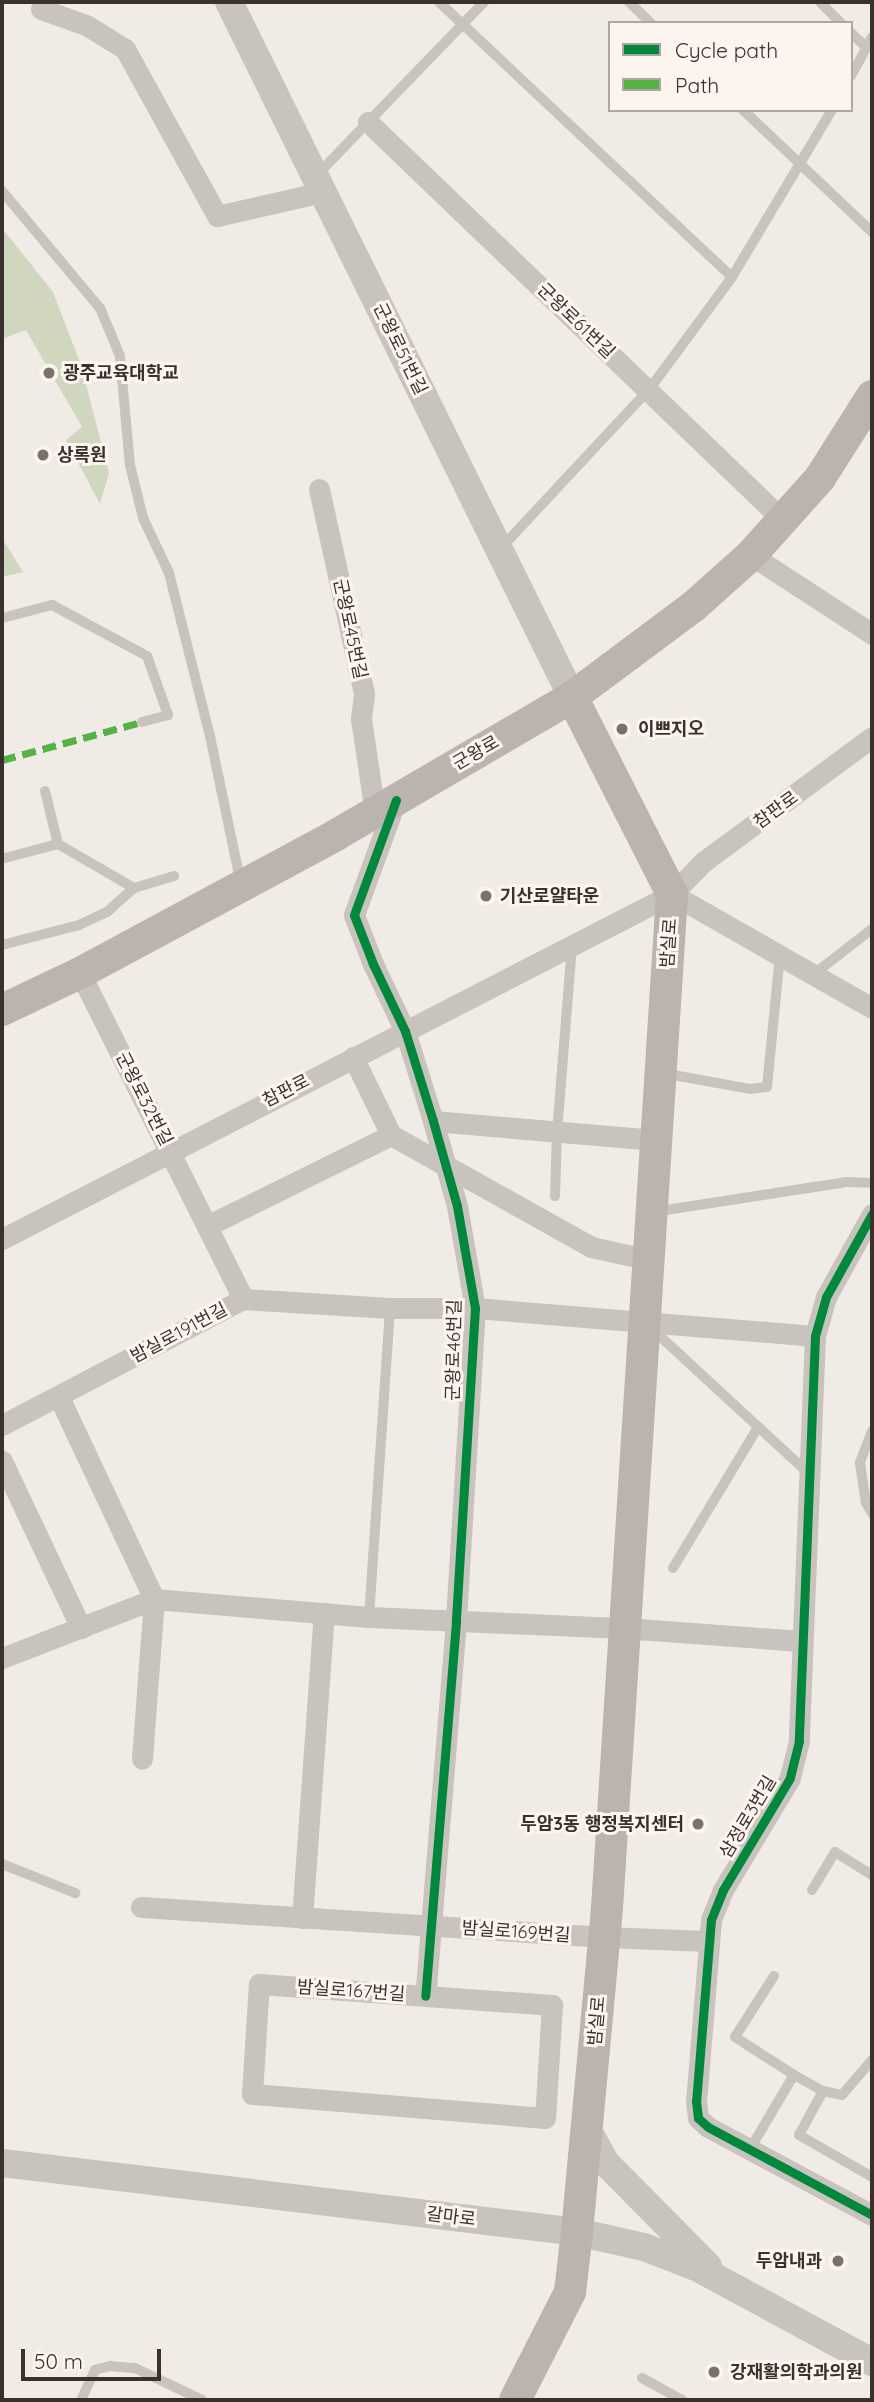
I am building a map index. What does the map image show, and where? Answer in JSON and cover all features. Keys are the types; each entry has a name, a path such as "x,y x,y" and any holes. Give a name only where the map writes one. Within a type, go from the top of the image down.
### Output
{"main road":[{"name":"군왕로","path":"2,1010 80,973 241,886 386,806 572,697 694,606 751,555 784,521 825,471 872,396"},
{"name":"밤실로","path":"514,2400 570,2292 578,2232 605,1937 646,1259 672,894 572,697"}],"street":[{"name":"군왕로51번길","path":"229,2 572,697"},
{"path":"41,9 86,25 125,49 217,216 319,184"},
{"name":"군왕로61번길","path":"368,122 784,521"},
{"name":"군왕로45번길","path":"319,489 364,694 361,719 386,806"},
{"path":"751,555 872,634"},
{"name":"참판로","path":"2,1239 672,894 703,862 872,737"},
{"name":"군왕로46번길","path":"386,806 355,915 373,964 405,1031 433,1121 457,1206 475,1308 456,1622 425,1996"},
{"path":"672,894 872,1008"},
{"name":"군왕로32번길","path":"80,973 243,1299"},
{"path":"353,1057 391,1135 591,1247 646,1259"},
{"path":"433,1121 655,1140"},
{"path":"207,1226 391,1135"},
{"name":"삼정로3번길","path":"872,1214 826,1297 815,1336 801,1640 801,1719 794,1766 771,1811 723,1890 710,1920 696,2101 698,2118 708,2127 872,2215"},
{"name":"밤실로191번길","path":"2,1425 243,1299 390,1308 475,1308 643,1321"},
{"path":"643,1321 815,1336"},
{"path":"59,1397 153,1599 142,1759"},
{"path":"2,1461 80,1628"},
{"path":"2,1658 153,1599 369,1617 624,1628 801,1640"},
{"path":"302,1918 324,1613"},
{"name":"밤실로169번길","path":"141,1907 430,1927 707,1941"},
{"name":"밤실로167번길","path":"259,1984 425,1996 552,2005 545,2118 252,2094 259,1984"},
{"path":"587,2129 606,2163 722,2281"},
{"name":"갈마로","path":"2,2163 578,2232 644,2246 681,2260 872,2362"}],"lane":[{"path":"439,2 732,278"},
{"path":"319,184 368,122 484,2"},
{"path":"629,2 649,21"},
{"path":"820,2 839,21"},
{"path":"853,34 869,43 853,72"},
{"path":"745,112 872,232"},
{"path":"499,550 648,390 732,278 802,165 831,112"},
{"path":"2,191 100,308 120,356 130,465 143,518 169,573 210,736 241,886"},
{"path":"2,618 52,605 141,651 153,664 168,715 142,722"},
{"path":"45,791 58,844"},
{"path":"5,858 58,844 134,888"},
{"path":"2,945 95,918 134,888 174,876"},
{"path":"814,974 872,929"},
{"path":"555,1196 557,1132 572,946"},
{"path":"660,1073 750,1089 767,1087 780,955"},
{"path":"649,1213 847,1182 872,1183"},
{"path":"369,1617 390,1308"},
{"path":"643,1321 810,1475"},
{"path":"673,1568 758,1427"},
{"path":"872,1431 860,1472 866,1503 872,1513"},
{"path":"812,1890 835,1852 872,1875"},
{"path":"2,1864 75,1893"},
{"path":"774,1976 735,2037 823,2091 842,2095 872,2060"},
{"path":"750,2149 794,2075"},
{"path":"823,2091 799,2134 872,2176"},
{"path":"81,2400 95,2370 110,2366 135,2368 202,2400"},
{"path":"642,2378 682,2400"}],"green space":[{"path":"2,228 53,292 81,365 109,473 100,504 66,440 82,427 26,330 2,339"},
{"path":"2,538 23,572 2,577"}],"marked path":[{"path":"2,760 142,722"}],"cycle path":[{"path":"396,800 354,915 373,964 405,1031 433,1121 457,1206 475,1308 456,1622 425,1996"},
{"path":"872,1214 826,1297 815,1336 799,1741 790,1778 723,1890 711,1920 696,2101 698,2118 708,2127 872,2215"}],"place":[{"name":"광주교육대학교","path":"49,373"},
{"name":"상록원","path":"43,455"},
{"name":"이쁘지오","path":"622,729"},
{"name":"기산로얄타운","path":"486,896"},
{"name":"두암3동 행정복지센터","path":"698,1824"},
{"name":"두암내과","path":"838,2261"},
{"name":"강재활의학과의원","path":"714,2372"}]}
